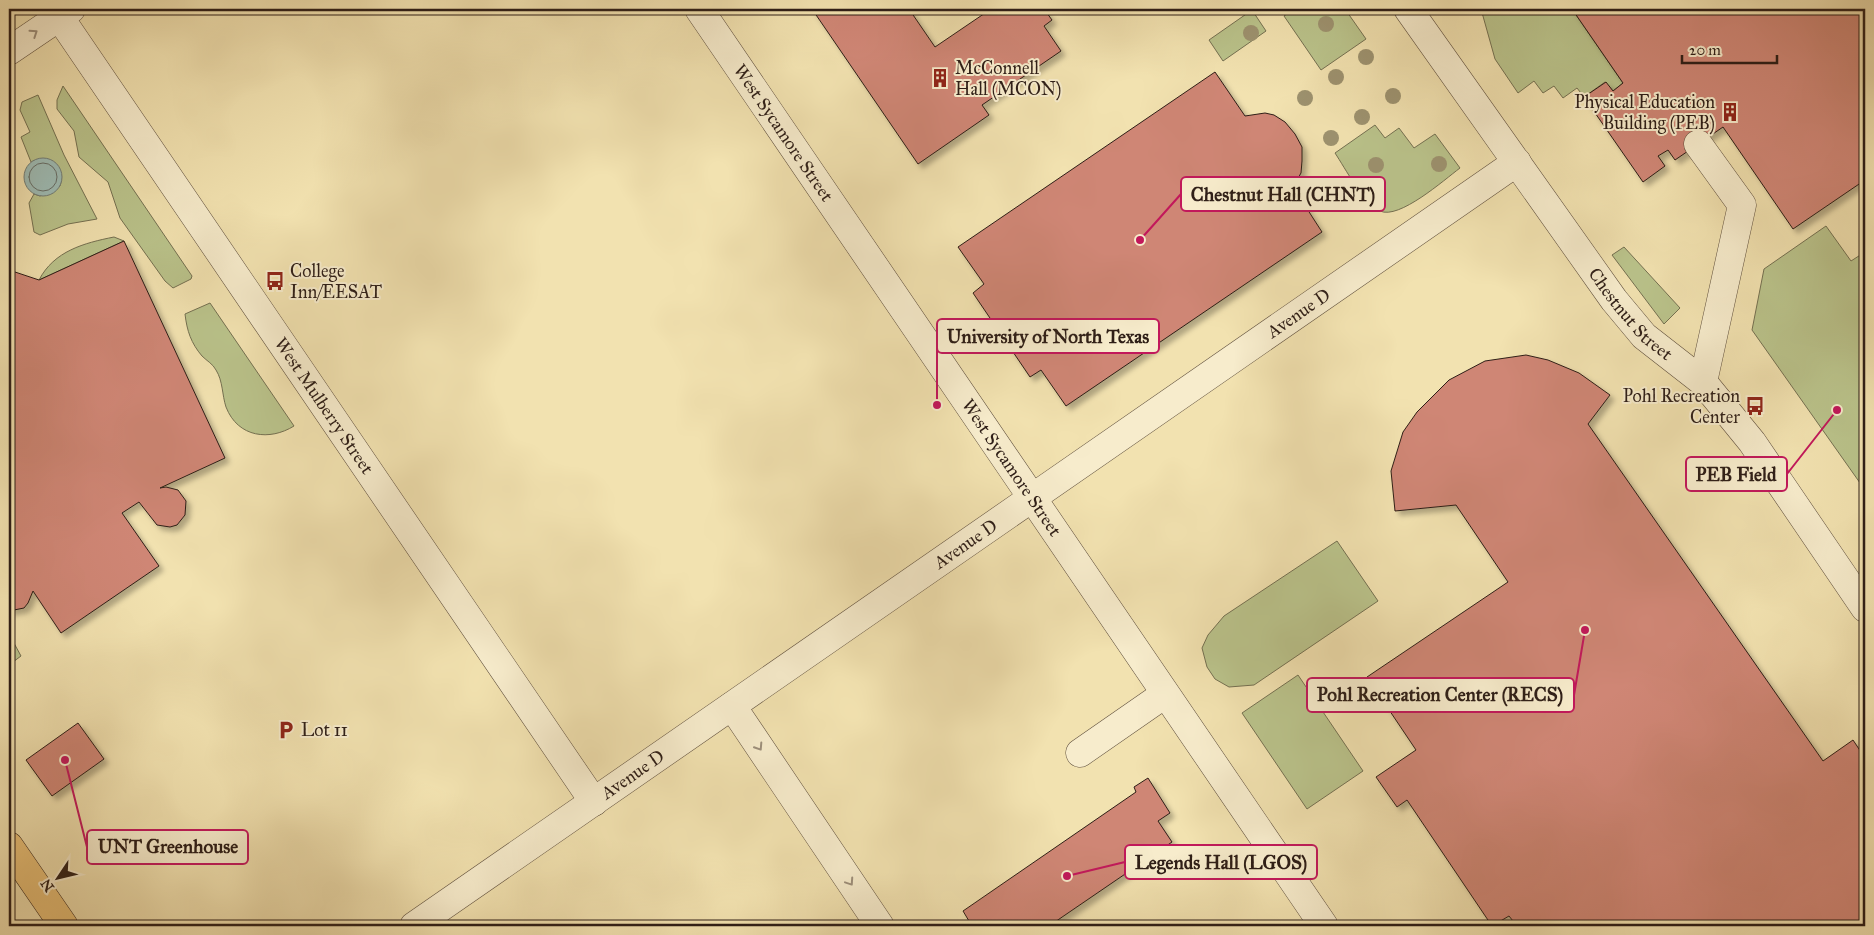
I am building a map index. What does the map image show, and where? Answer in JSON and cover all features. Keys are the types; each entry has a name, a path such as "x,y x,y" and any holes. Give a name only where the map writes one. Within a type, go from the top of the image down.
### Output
{"main road":[{"path":"9,846 64,926"}],"street":[{"name":"West Sycamore Street","path":"699,9 1324,926"},
{"name":"Chestnut Street","path":"1408,9 1614,300 1644,336 1703,382 1752,442 1865,608"},
{"path":"9,51 62,11"},
{"name":"West Mulberry Street","path":"62,11 594,802"},
{"path":"1698,144 1742,205 1703,382"},
{"name":"Avenue D","path":"414,926 1517,162"},
{"path":"1080,753 1165,694"},
{"path":"732,706 880,926"}],"green space":[{"path":"1294,9 1345,9 1366,39 1321,70 1284,16"},
{"path":"1481,9 1572,9 1623,83 1613,91 1605,82 1584,97 1577,88 1563,98 1554,86 1543,93 1534,81 1518,93 1495,59"},
{"path":"1252,10 1266,31 1223,61 1209,40"},
{"path":"63,86 192,276 191,279 173,288 165,281 120,218 108,182 79,157 74,131 57,109 57,100"},
{"path":"38,95 64,155 97,219 68,224 40,235 34,232 29,203 34,194 40,196 60,186 61,179 58,168 49,161 37,160 31,162 21,137 30,132 20,110 22,102"},
{"path":"1375,125 1385,138 1399,128 1414,148 1435,134 1460,168 1409,205 1398,210 1380,211 1361,194 1335,153"},
{"path":"1826,226 1851,261 1865,252 1865,490 1752,330 1764,269"},
{"path":"114,237 124,241 39,280 45,270 61,255 92,242"},
{"path":"1624,247 1680,308 1664,324 1612,255"},
{"path":"210,303 294,426 275,434 256,434 246,431 231,417 226,407 218,374 195,346 188,331 185,314"},
{"path":"1337,541 1378,601 1254,685 1229,687 1215,679 1207,667 1202,648 1208,635 1224,616"},
{"path":"9,634 21,656 9,665"},
{"path":"1298,675 1363,771 1307,809 1242,713"}],"water":[{"path":"43,158 56,164 62,177 56,190 43,196 30,190 24,177 30,164"}],"building":[{"name":"McConnell Hall (MCON)","path":"812,9 909,9 935,47 991,9 1044,9 1052,20 1044,26 1061,51 982,105 989,115 918,164"},
{"name":"Physical Education Building (PEB)","path":"1572,9 1865,9 1865,180 1793,229 1723,127 1675,160 1668,150 1658,156 1665,166 1643,182 1584,97 1606,82 1613,91 1623,83"},
{"path":"1215,72 1245,116 1265,113 1274,115 1285,122 1295,134 1302,147 1302,161 1301,173 1293,187 1322,232 1066,406 1041,370 1030,377 973,293 984,284 958,247"},
{"path":"124,241 225,458 160,488 166,487 178,490 186,501 185,515 177,525 170,527 157,525 139,502 122,513 159,566 61,633 33,591 24,608 9,611 9,270 39,280"},
{"path":"1526,355 1548,360 1579,373 1610,395 1588,424 1823,761 1853,740 1865,758 1865,926 1517,926 1509,916 1492,926 1407,800 1397,807 1376,777 1416,750 1367,677 1508,582 1456,505 1395,511 1391,471 1403,432 1417,412 1449,380 1485,361"},
{"path":"78,723 104,759 52,796 26,760"},
{"path":"1148,778 1170,813 1158,821 1172,842 1049,926 972,926 963,911 1136,792 1134,787"}],"place":[{"name":"McConnell Hall (MCON)","path":"940,78"},
{"name":"Physical Education Building (PEB)","path":"1730,112"},
{"name":"Chestnut Hall (CHNT)","path":"1140,240"},
{"name":"College Inn/EESAT","path":"275,281"},
{"name":"University of North Texas","path":"937,405"},
{"name":"Pohl Recreation Center","path":"1755,406"},
{"name":"PEB Field","path":"1837,410"},
{"name":"Pohl Recreation Center (RECS)","path":"1585,630"},
{"name":"Lot 11","path":"286,730"},
{"name":"UNT Greenhouse","path":"65,760"},
{"name":"Legends Hall (LGOS)","path":"1067,876"}]}
